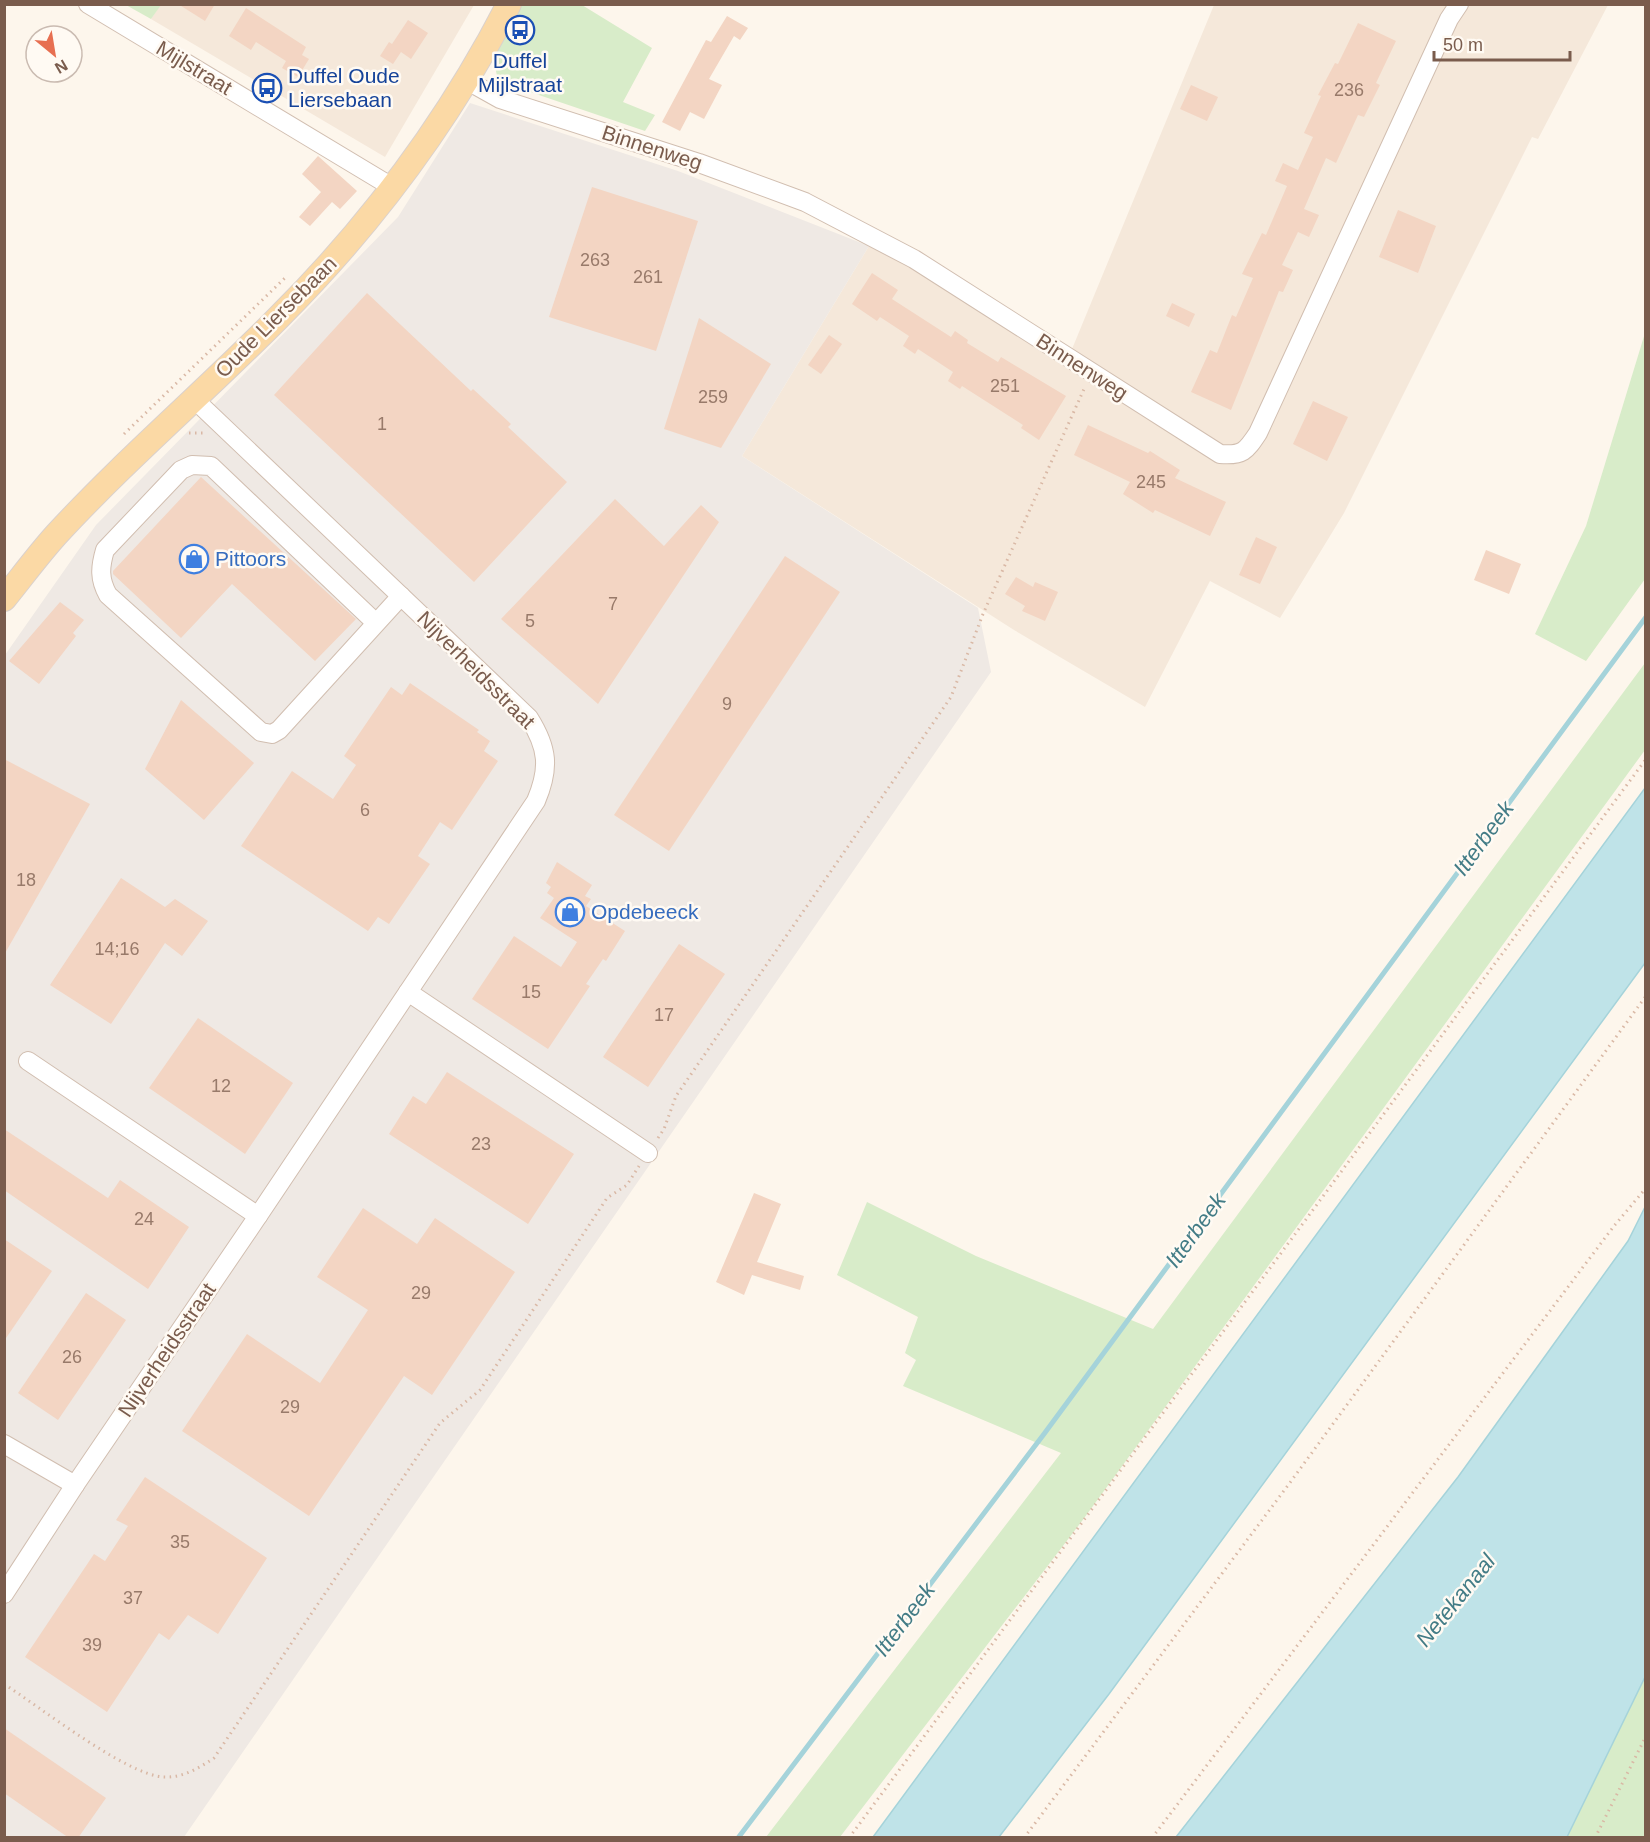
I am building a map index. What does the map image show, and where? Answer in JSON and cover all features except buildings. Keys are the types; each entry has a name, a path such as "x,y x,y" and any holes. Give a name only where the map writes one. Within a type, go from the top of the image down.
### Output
{"main road":[{"name":"Oude Liersebaan","path":"4,599 55,536 317,277 392,187 466,80 509,4"}],"street":[{"name":"Mijlstraat","path":"88,4 392,187"},
{"name":"Binnenweg","path":"466,80 500,99 699,163 806,202 914,259 1220,454 1236,455 1248,448 1258,433 1449,19 1459,4"},
{"name":"Nijverheidsstraat","path":"4,1594 536,801 545,779 546,761 541,736 530,718 194,399"},
{"path":"376,622 211,466 192,465 181,470 105,550 101,565 101,584 108,595 261,732 272,734 401,596"},
{"path":"408,992 648,1153"},
{"path":"28,1061 258,1216"},
{"path":"4,1444 75,1485"}],"path":[{"path":"119,439 293,270"},
{"path":"4,1684 132,1768 148,1774 180,1775 200,1768 214,1758 440,1423 480,1390 607,1198 627,1185 664,1129 676,1096 951,698 983,614 1091,373"},
{"path":"141,416 160,433"},
{"path":"188,433 208,434"},
{"path":"849,1838 1646,759"},
{"path":"1023,1838 1289,1485 1646,996"},
{"path":"1152,1838 1614,1226 1646,1188"},
{"path":"1595,1838 1646,1736"}],"shaded area":[{"path":"161,4 474,5 385,157 151,19"},
{"path":"1214,5 1608,5 1538,139 1532,137 1344,513 1280,618 1210,581 1145,707 1014,630 742,456 869,246 916,270 1065,366"},
{"path":"470,103 678,171 869,246 742,456 978,608 991,672 184,1837 5,1838 5,655 96,525 398,217"}],"green space":[{"path":"161,4 151,19 126,5"},
{"path":"520,5 582,5 652,48 623,102 655,115 645,131 498,81 493,56"},
{"path":"1645,333 1645,579 1586,661 1535,634 1586,526"},
{"path":"1645,663 1645,750 1082,1521 840,1837 766,1837 1061,1453 903,1386 916,1360 905,1353 918,1317 837,1275 867,1202 976,1256 1153,1329"},
{"path":"1645,1677 1645,1837 1567,1837"}],"water":[{"path":"1645,788 1645,963 1109,1694 999,1837 873,1837"},
{"name":"Netekanaal","path":"1645,1207 1645,1677 1567,1837 1176,1837 1458,1477 1628,1241"}],"waterway":[{"name":"Itterbeek","path":"738,1838 1044,1434 1646,617"}],"place":[{"name":"Duffel Mijlstraat","path":"520,30"},
{"name":"Duffel Oude Liersebaan","path":"267,88"},
{"name":"Pittoors","path":"194,559"},
{"name":"Opdebeeck","path":"570,912"}]}
